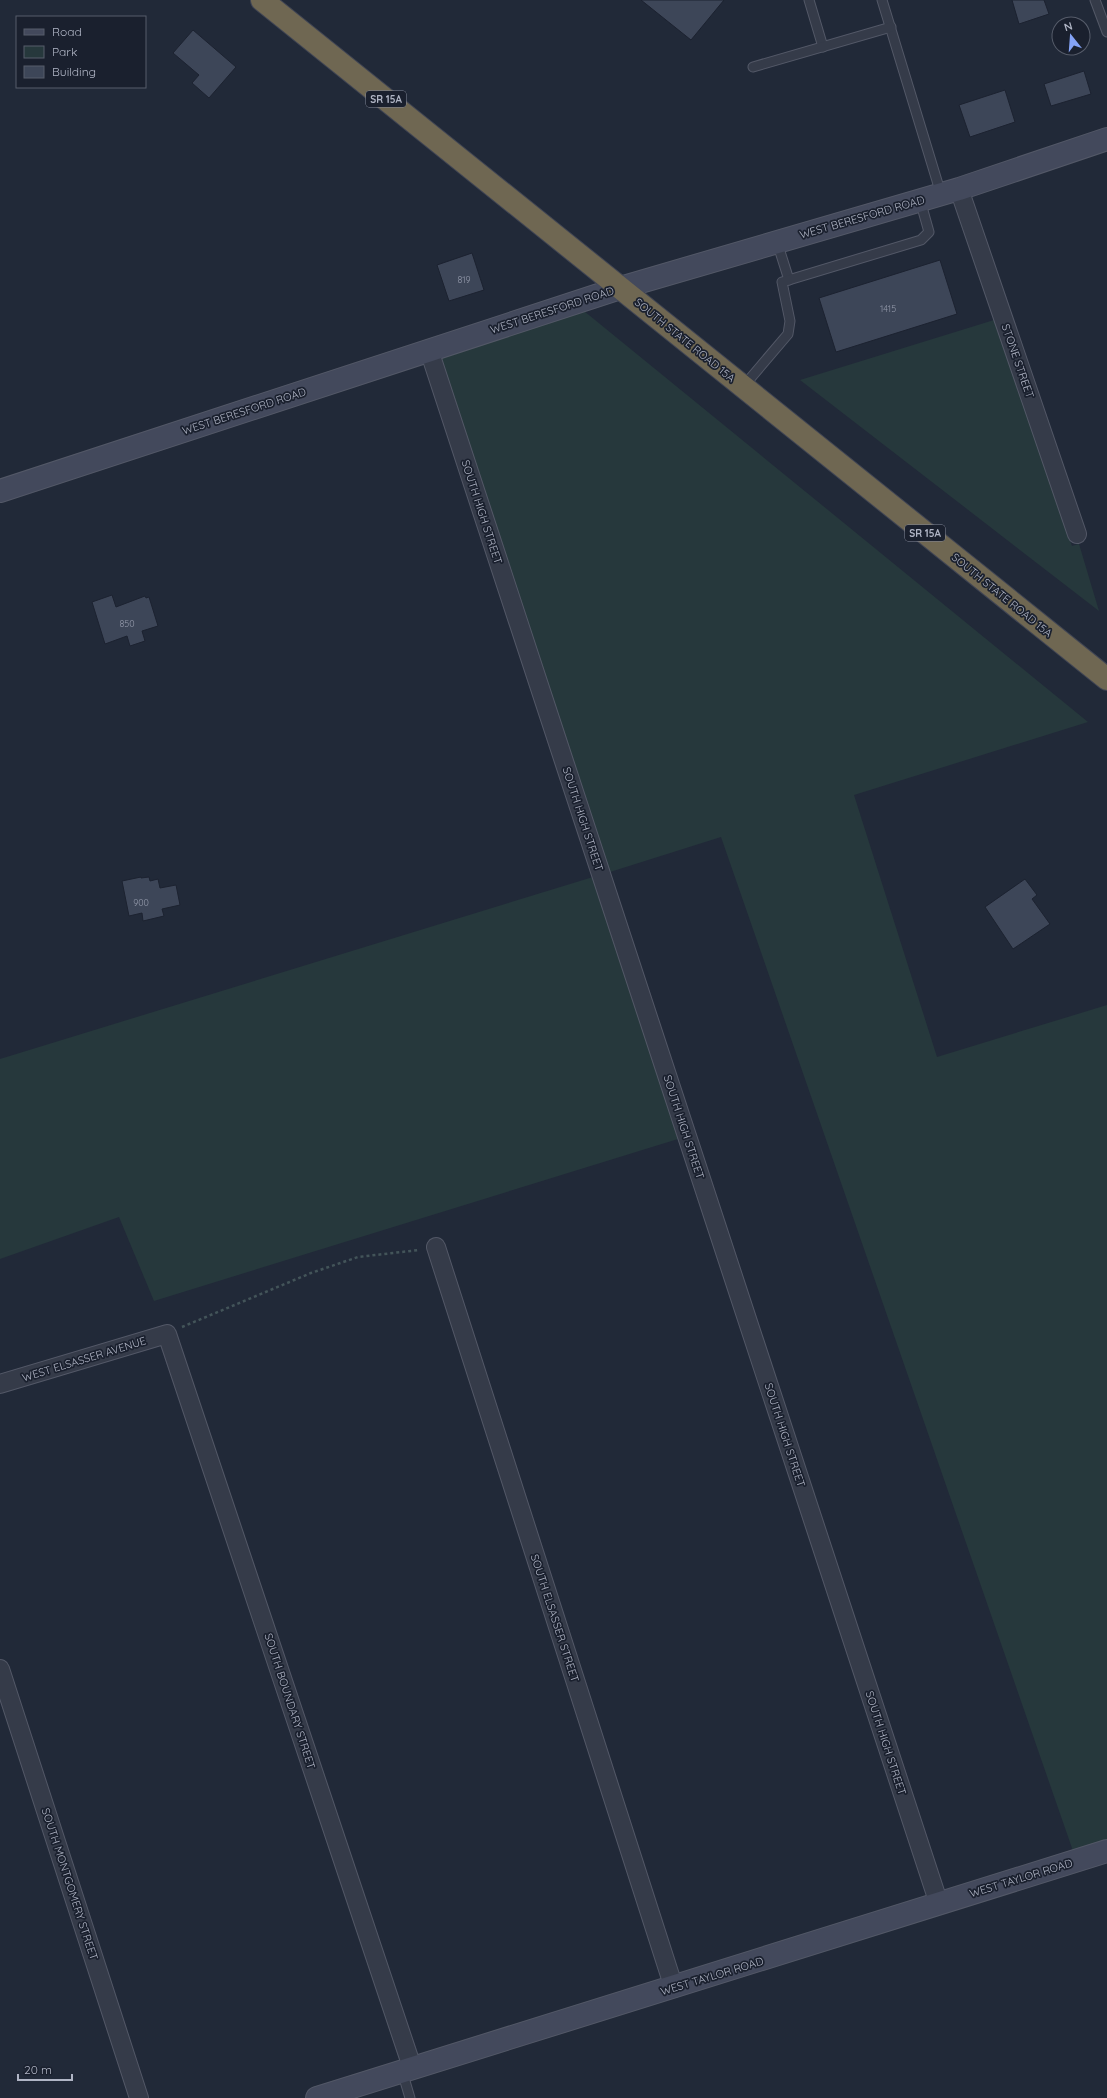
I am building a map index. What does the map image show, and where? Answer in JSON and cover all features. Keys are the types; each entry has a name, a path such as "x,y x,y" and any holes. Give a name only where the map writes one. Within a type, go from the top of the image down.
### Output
{"highway":[{"name":"SOUTH STATE ROAD 15A","path":"262,0 1107,679"}],"street":[{"name":"WEST BERESFORD ROAD","path":"0,491 620,288 940,194 1107,139"},
{"name":"STONE STREET","path":"940,194 1077,534"},
{"name":"SOUTH HIGH STREET","path":"429,350 939,1904"},
{"name":"SOUTH ELSASSER STREET","path":"436,1247 674,1988"},
{"name":"WEST ELSASSER AVENUE","path":"0,1384 167,1334"},
{"name":"SOUTH BOUNDARY STREET","path":"167,1334 407,2069"},
{"name":"SOUTH MONTGOMERY STREET","path":"0,1669 139,2098"},
{"name":"WEST TAYLOR ROAD","path":"317,2098 1107,1852"}],"lane":[{"path":"809,0 823,47"},
{"path":"743,387 788,334 790,321 782,282 921,240 929,232 940,194 882,0"},
{"path":"1095,0 1107,32"},
{"path":"753,67 891,27"},
{"path":"777,242 789,280"},
{"path":"407,2069 410,2098"}],"path":[{"path":"167,1334 311,1273 358,1257 402,1254 436,1247"}],"green space":[{"path":"584,311 1088,722 854,795 937,1057 1107,1005 1107,1841 1073,1851 721,837 610,872 440,357"},
{"path":"994,320 1072,546 1079,544 1099,611 800,380"},
{"path":"593,877 678,1139 154,1301 119,1217 0,1259 0,1059"}],"building":[{"path":"641,0 724,0 691,40"},
{"path":"1012,0 1044,0 1049,14 1019,24"},
{"path":"193,30 236,67 209,98 192,83 199,75 173,53"},
{"path":"1084,71 1091,94 1051,106 1044,84"},
{"path":"1005,90 1015,122 970,137 959,105"},
{"path":"472,253 484,290 449,301 437,265"},
{"path":"940,260 957,314 836,352 819,298"},
{"path":"112,595 116,607 145,596 146,598 149,597 158,626 142,631 145,641 130,646 127,636 105,644 92,602"},
{"path":"149,877 150,881 158,879 160,888 176,885 180,905 162,909 164,916 143,921 142,913 129,916 122,881"},
{"path":"1025,879 1037,895 1032,899 1050,924 1013,949 985,907"}]}
